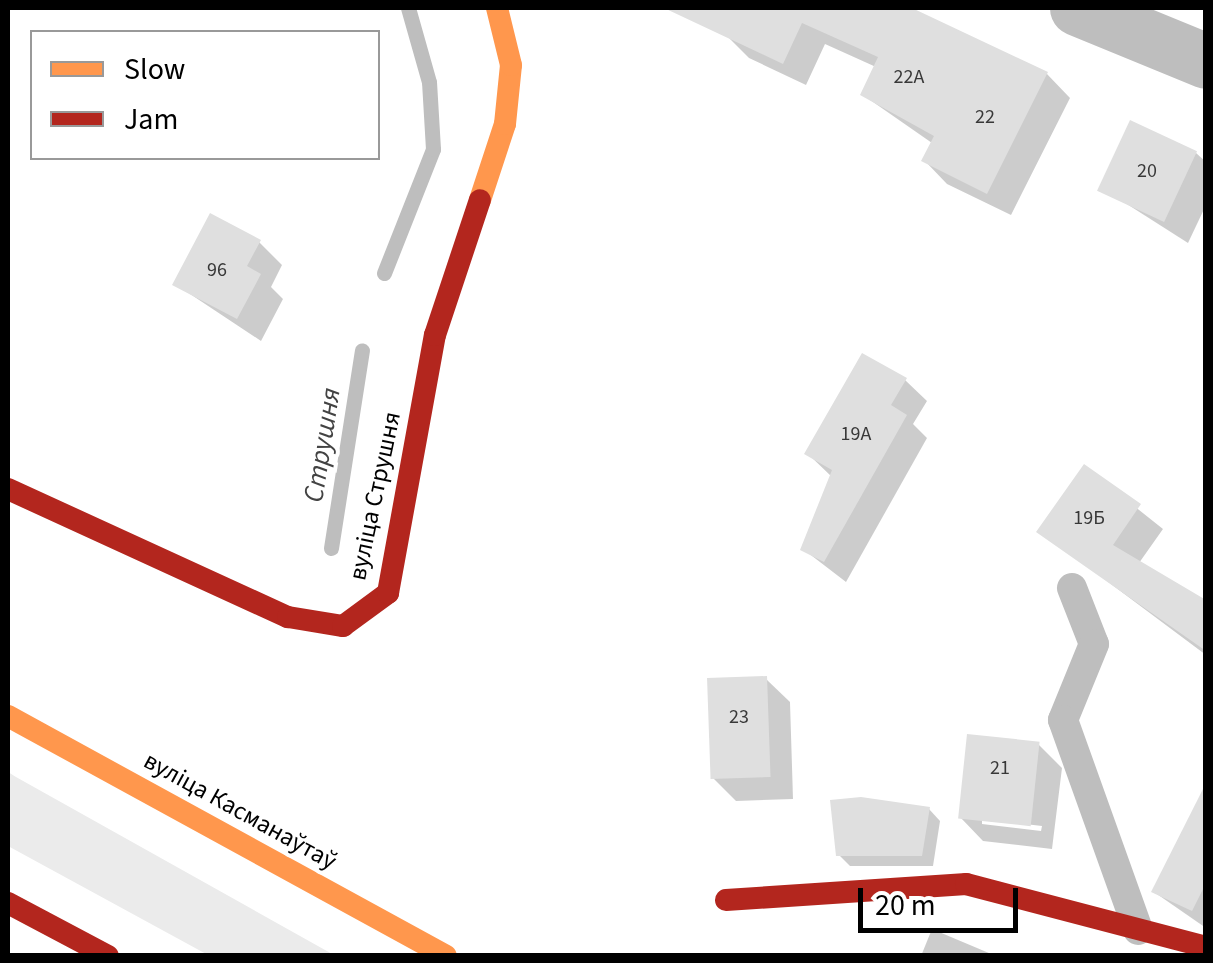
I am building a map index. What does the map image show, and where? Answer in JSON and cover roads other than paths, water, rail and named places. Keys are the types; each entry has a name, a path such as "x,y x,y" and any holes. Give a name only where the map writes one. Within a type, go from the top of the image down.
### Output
{"street":[{"name":"вуліца Струшня","path":"8,489 288,617 343,626 388,593 435,335 505,124 510,65 497,8"},
{"path":"1077,8 1206,61"},
{"name":"вуліца Касманаўтаў","path":"8,716 446,956"},
{"path":"726,900 966,884 1206,947"},
{"path":"8,902 103,954"}],"lane":[{"path":"1072,588 1094,644 1062,720 1138,930"}],"waterway":[{"name":"Струшня","path":"384,273 433,149 429,82 408,8"},
{"name":"Струшня","path":"331,548 362,350"}]}
